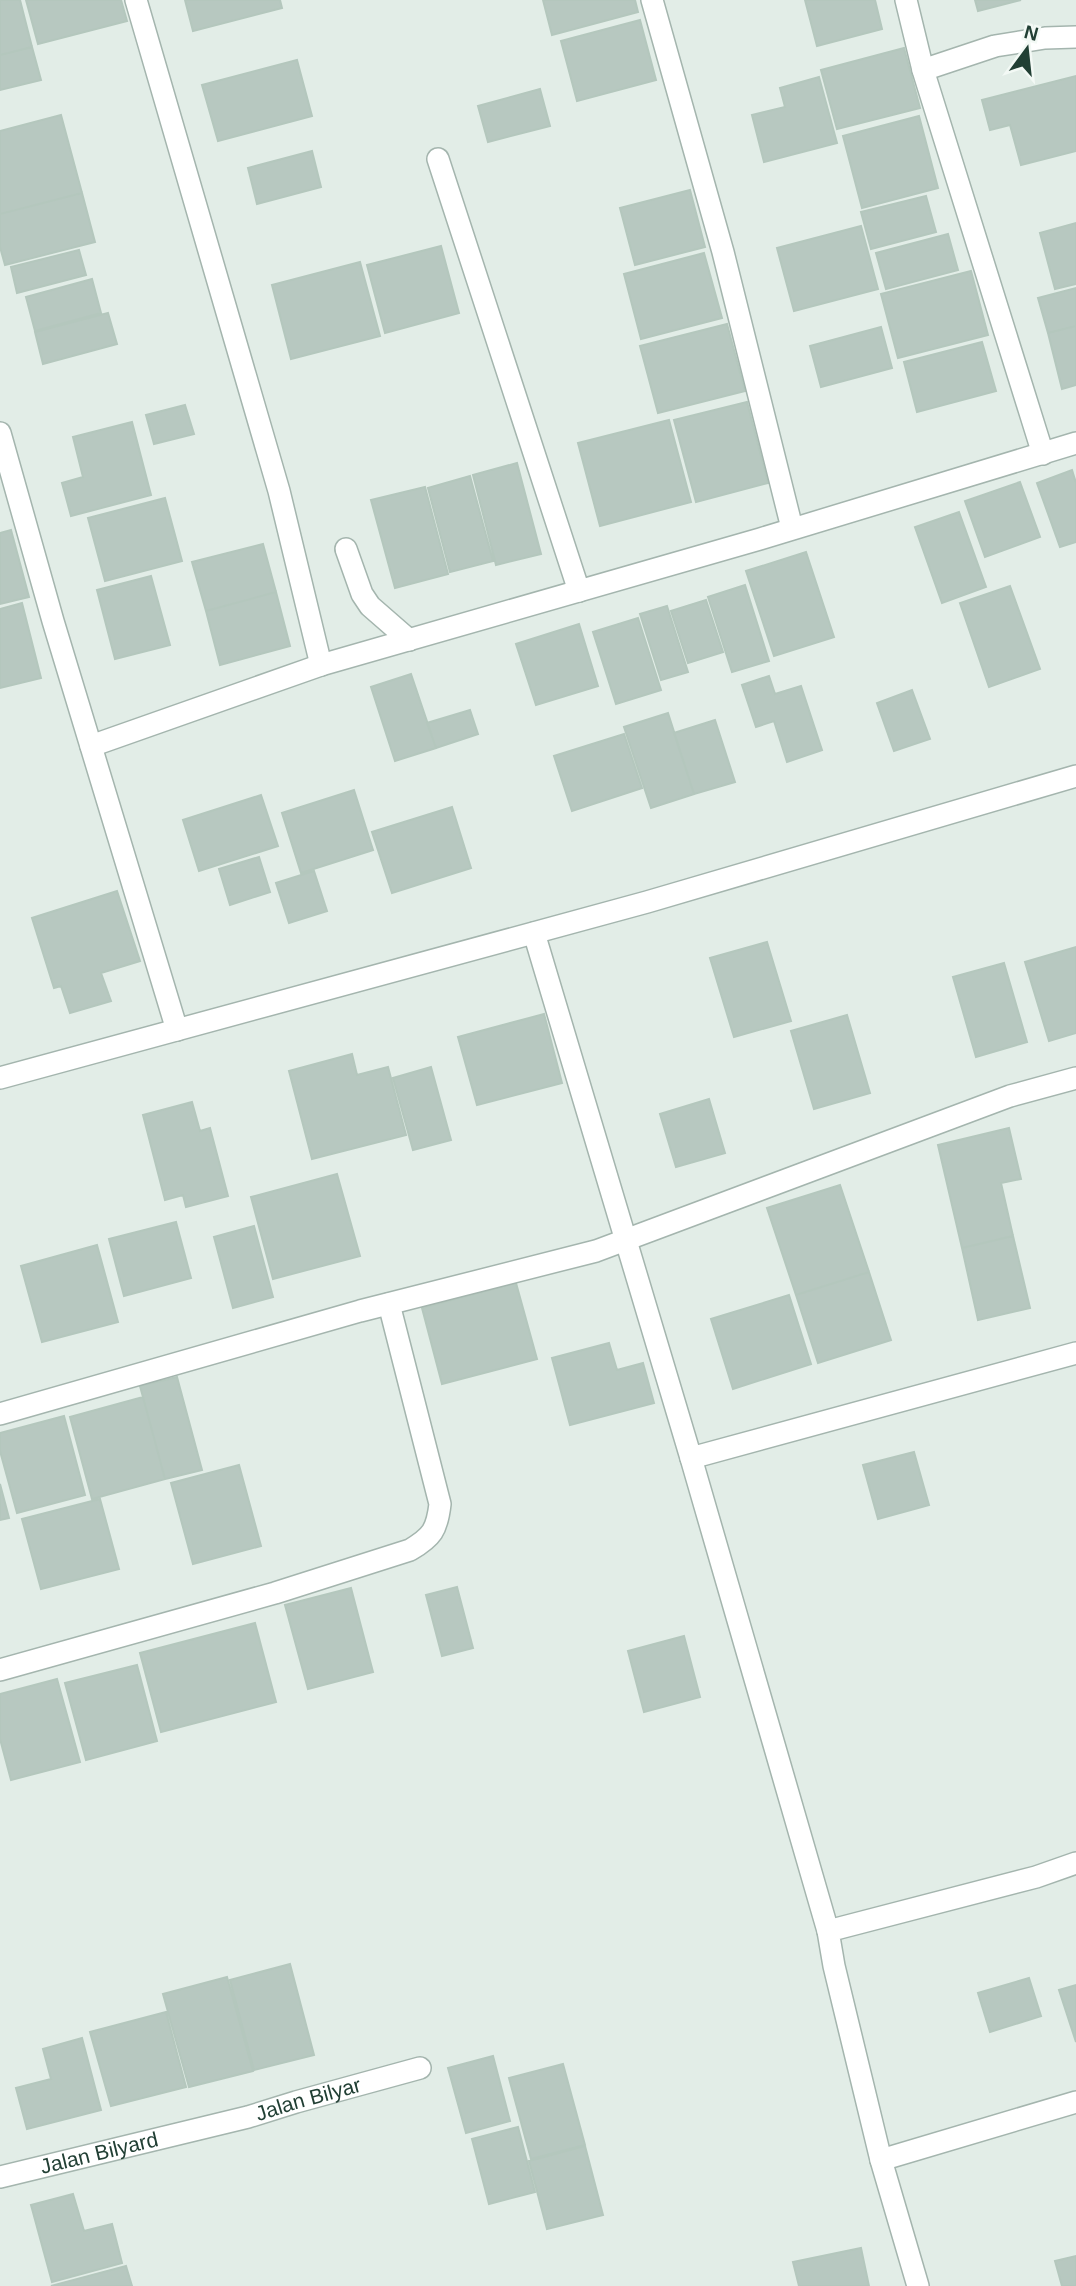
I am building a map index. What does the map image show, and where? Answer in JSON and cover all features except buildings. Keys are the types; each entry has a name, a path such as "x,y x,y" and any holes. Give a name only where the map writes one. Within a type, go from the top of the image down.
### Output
{"street":[{"path":"136,0 279,491 321,665"},
{"path":"652,0 723,252 792,528"},
{"path":"906,0 923,71 1043,454"},
{"path":"923,71 995,46 1045,38 1076,37"},
{"path":"438,159 579,591"},
{"path":"0,433 52,621 177,1030"},
{"path":"91,746 321,665 1076,443"},
{"path":"346,549 362,594 370,606 409,640"},
{"path":"0,1078 647,902 1076,776"},
{"path":"534,933 627,1239 828,1931 881,2160 918,2286"},
{"path":"0,1414 389,1304 596,1251 1010,1096 1076,1078"},
{"path":"0,1670 275,1593 410,1550 429,1539 438,1521 440,1504 389,1304"},
{"path":"691,1458 1076,1353"},
{"path":"828,1931 1036,1877 1076,1863"},
{"name":"Jalan Bilyar","path":"196,2129 420,2068"},
{"path":"881,2160 1076,2102"},
{"name":"Jalan Bilyard","path":"0,2177 196,2129"}]}
